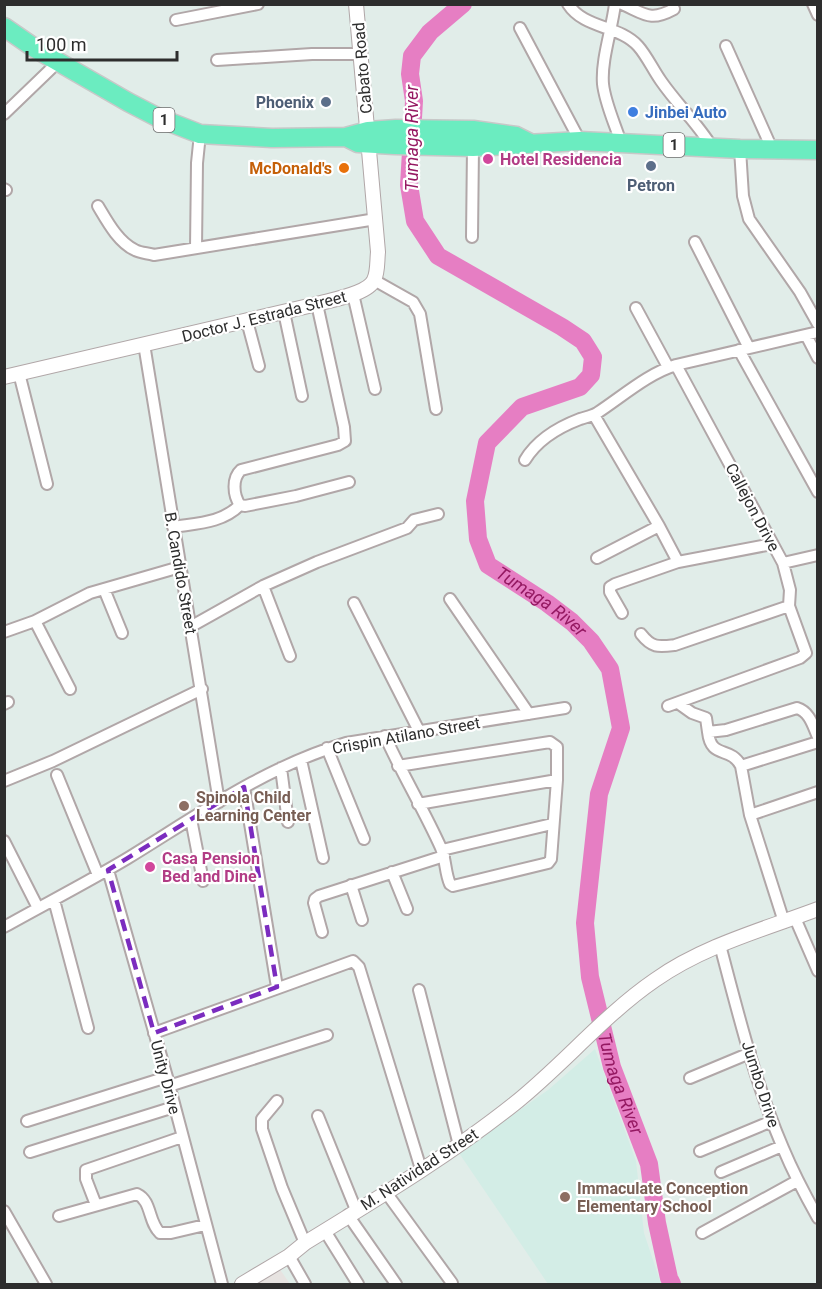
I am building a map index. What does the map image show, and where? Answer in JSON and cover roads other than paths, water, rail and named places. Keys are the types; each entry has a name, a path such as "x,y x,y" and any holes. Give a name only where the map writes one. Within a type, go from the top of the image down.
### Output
{"highway":[{"name":"1","path":"4,27 58,62 148,112 201,134 233,138 439,138 473,147 580,141 816,152"},
{"name":"1","path":"439,138 473,130 516,136 530,143"}],"street":[{"path":"176,20 258,4"},
{"name":"Cabato Road","path":"356,4 368,138"},
{"path":"568,4 572,11 583,19 612,29 638,45 661,81 693,119 712,147"},
{"path":"615,4 603,74 604,86 621,143"},
{"path":"622,4 656,17 674,9"},
{"path":"813,4 818,15"},
{"path":"520,28 580,141"},
{"path":"726,46 772,150"},
{"path":"217,60 361,54"},
{"path":"4,114 58,62"},
{"path":"196,248 201,134"},
{"path":"368,138 378,252 374,280 413,302 420,314 436,409"},
{"path":"472,237 473,147"},
{"path":"740,149 743,196 749,219 795,283 818,324"},
{"path":"98,206 124,243 135,250 154,255 375,219"},
{"path":"695,242 744,349 818,492"},
{"name":"Doctor J. Estrada Street","path":"4,377 317,304 353,294 370,285 374,280"},
{"path":"353,294 375,388"},
{"path":"240,505 234,489 238,471 338,445 345,441 344,427 317,304"},
{"name":"Callejon Drive","path":"636,308 672,366 783,563 790,590 789,606 806,650 804,656 673,705 706,718 708,732"},
{"path":"284,312 302,396"},
{"path":"248,321 259,366"},
{"path":"525,460 533,447 559,429 594,415 645,379 672,366 812,334 818,358"},
{"name":"B. Candido Street","path":"144,344 219,802"},
{"path":"19,373 47,484"},
{"path":"594,415 678,562"},
{"path":"240,505 296,496 349,482"},
{"path":"173,527 223,518 240,505"},
{"path":"190,627 263,586 317,562 407,528 414,520 438,514"},
{"path":"597,558 659,526"},
{"path":"622,613 610,592 610,587 678,562 772,544"},
{"path":"783,563 818,555"},
{"path":"4,632 35,621 81,597 180,567"},
{"path":"263,586 290,656"},
{"path":"104,589 122,633"},
{"path":"450,598 529,714"},
{"path":"354,603 419,730"},
{"path":"640,634 648,643 657,647 675,645 789,606"},
{"path":"35,621 70,689"},
{"path":"4,781 53,761 202,689"},
{"name":"Crispin Atilano Street","path":"4,927 103,872 244,787 327,748 346,742 565,708"},
{"path":"818,737 805,711 797,708 726,730 708,732 710,743 715,749 736,758 741,766 750,815 789,920 818,971"},
{"path":"385,736 398,766 443,853 448,881 453,886 545,864 551,859 557,747 550,742 398,766"},
{"path":"741,766 818,742"},
{"path":"327,748 364,839"},
{"path":"301,760 323,858"},
{"path":"281,768 288,822"},
{"name":"Unity Drive","path":"57,775 103,872 154,1033 222,1284"},
{"path":"418,804 557,780"},
{"path":"244,787 277,987"},
{"path":"750,815 818,792"},
{"path":"191,819 203,881"},
{"path":"322,932 314,903 315,899 443,853 552,824"},
{"path":"4,841 38,908"},
{"path":"392,872 407,909"},
{"path":"351,885 362,920"},
{"path":"54,900 88,1028"},
{"name":"M. Natividad Street","path":"242,1284 459,1145 516,1102 654,980 683,962 720,945 818,909"},
{"name":"Jumbo Drive","path":"720,945 750,1053 772,1121 798,1181 818,1218"},
{"path":"154,1033 341,964 353,961 357,963 421,1169"},
{"path":"419,990 459,1145"},
{"path":"27,1121 327,1035"},
{"path":"690,1078 750,1053"},
{"path":"277,1101 262,1119 262,1129 282,1188 305,1243"},
{"path":"30,1152 174,1107"},
{"path":"318,1116 352,1213 396,1284"},
{"path":"700,1151 772,1121"},
{"path":"96,1204 86,1179 86,1170 182,1137"},
{"path":"721,1172 782,1146"},
{"path":"702,1233 798,1181"},
{"path":"386,1191 453,1283"},
{"path":"59,1216 137,1194 144,1198 155,1228 160,1233 171,1233 205,1225"},
{"path":"4,1211 46,1284"},
{"path":"325,1231 358,1284"},
{"path":"289,1256 305,1284"}],"waterway":[{"name":"Tumaga River","path":"463,4 430,32 412,56 410,74 414,101 409,185 415,221 438,256 562,327 583,341 593,357 591,375 580,387 522,407 487,443 475,501 478,539 488,565 572,622 591,641 610,669 621,728 599,794 585,923 590,977 612,1067 649,1164 657,1223 672,1284"}],"place":[{"name":"Phoenix","path":"326,102"},
{"name":"Jinbei Auto","path":"633,112"},
{"name":"Hotel Residencia","path":"488,159"},
{"name":"Petron","path":"651,166"},
{"name":"McDonald's","path":"344,168"},
{"name":"Spinola Child Learning Center","path":"184,806"},
{"name":"Casa Pension Bed and Dine","path":"150,867"},
{"name":"Immaculate Conception Elementary School","path":"565,1197"}]}
